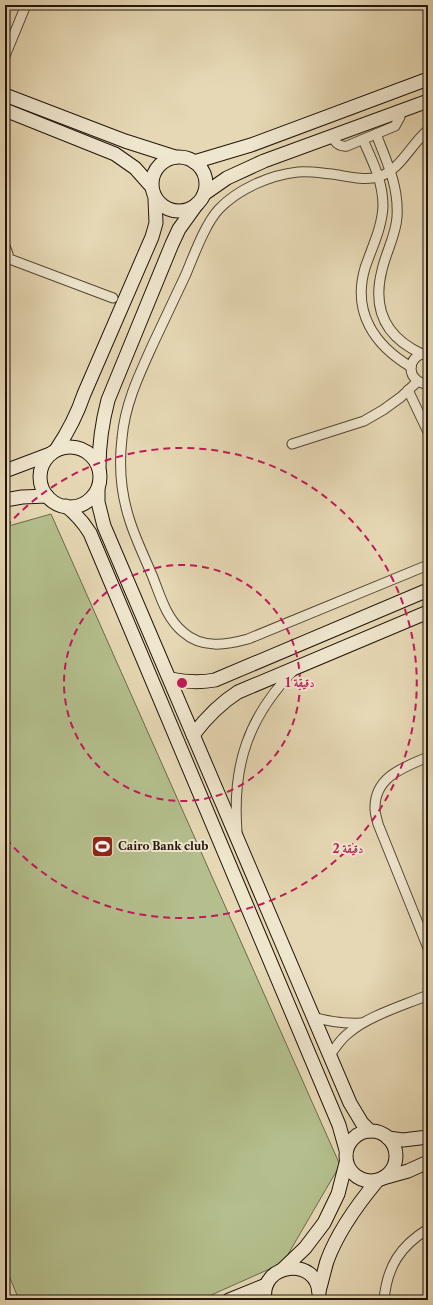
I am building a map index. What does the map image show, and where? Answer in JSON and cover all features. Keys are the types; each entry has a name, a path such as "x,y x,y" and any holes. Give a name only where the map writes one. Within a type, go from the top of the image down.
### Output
{"street":[{"path":"5,56 26,5"},
{"path":"194,162 251,145 428,79"},
{"path":"5,95 125,141 175,157 182,157 199,166 205,176 205,188 200,199 185,219 177,234 108,400 102,422 99,445 99,468"},
{"path":"5,110 115,154 135,168 151,186 156,199 160,204 171,210 185,211 218,183 238,172 264,161 400,112 428,100"},
{"path":"332,137 338,145 342,147 347,146 395,126 400,117 400,112"},
{"path":"428,130 391,172 379,177 365,178 297,172 261,182 237,194 217,211 189,266 137,380 125,418 120,459 121,479 129,518 164,607 172,622 184,633 198,641 214,645 231,644 428,564"},
{"path":"376,134 391,172 396,194 397,218 395,230 382,269 378,288 378,302 388,329 398,340 409,348 425,353"},
{"path":"363,140 379,177 382,196 382,219 365,269 361,289 362,305 371,329 377,339 397,359 411,367"},
{"path":"151,186 154,173 158,167 169,159 175,157"},
{"path":"156,199 156,223 152,237 84,394 77,414 68,433 45,460 40,474 40,482 47,496 52,501 66,506 76,514 84,522 90,533 339,1125 346,1157 353,1174 358,1178 371,1182 408,1171 428,1162"},
{"path":"5,246 7,250 6,260 112,298"},
{"path":"425,353 417,356 413,361 411,372 417,382 428,384"},
{"path":"292,444 364,421 384,410 417,382"},
{"path":"408,390 428,432"},
{"path":"5,471 63,447 71,446 85,450 92,455 101,475 98,489 98,502 104,526 355,1113 370,1131"},
{"path":"66,506 81,505 94,496 98,489"},
{"path":"5,500 22,497 47,496"},
{"path":"170,679 186,682 215,680 428,590"},
{"path":"193,735 214,710 238,692 299,665 428,612"},
{"path":"237,838 235,809 237,780 243,752 252,728 265,705 281,684 299,665"},
{"path":"428,757 399,770 386,779 378,793 375,808 378,824 428,948"},
{"path":"330,1055 338,1043 349,1032 361,1024 428,995"},
{"path":"313,1017 329,1022 361,1024"},
{"path":"265,1300 266,1285 270,1278 282,1270 305,1248 324,1223 338,1194 349,1144 358,1135 370,1131 377,1132 388,1138 403,1140 428,1137"},
{"path":"319,1295 328,1261 340,1232 357,1205 380,1179 393,1169 395,1163 395,1150 388,1138"},
{"path":"384,1300 385,1286 392,1268 402,1251 415,1237 428,1229"},
{"path":"282,1270 296,1268 309,1274 317,1284 319,1295"},
{"path":"236,1299 266,1285"}],"green space":[{"name":"Cairo Bank club","path":"51,514 340,1165 283,1263 200,1300 19,1300 5,1266 5,527"}],"place":[{"name":"Cairo Bank club","path":"102,846"}]}
